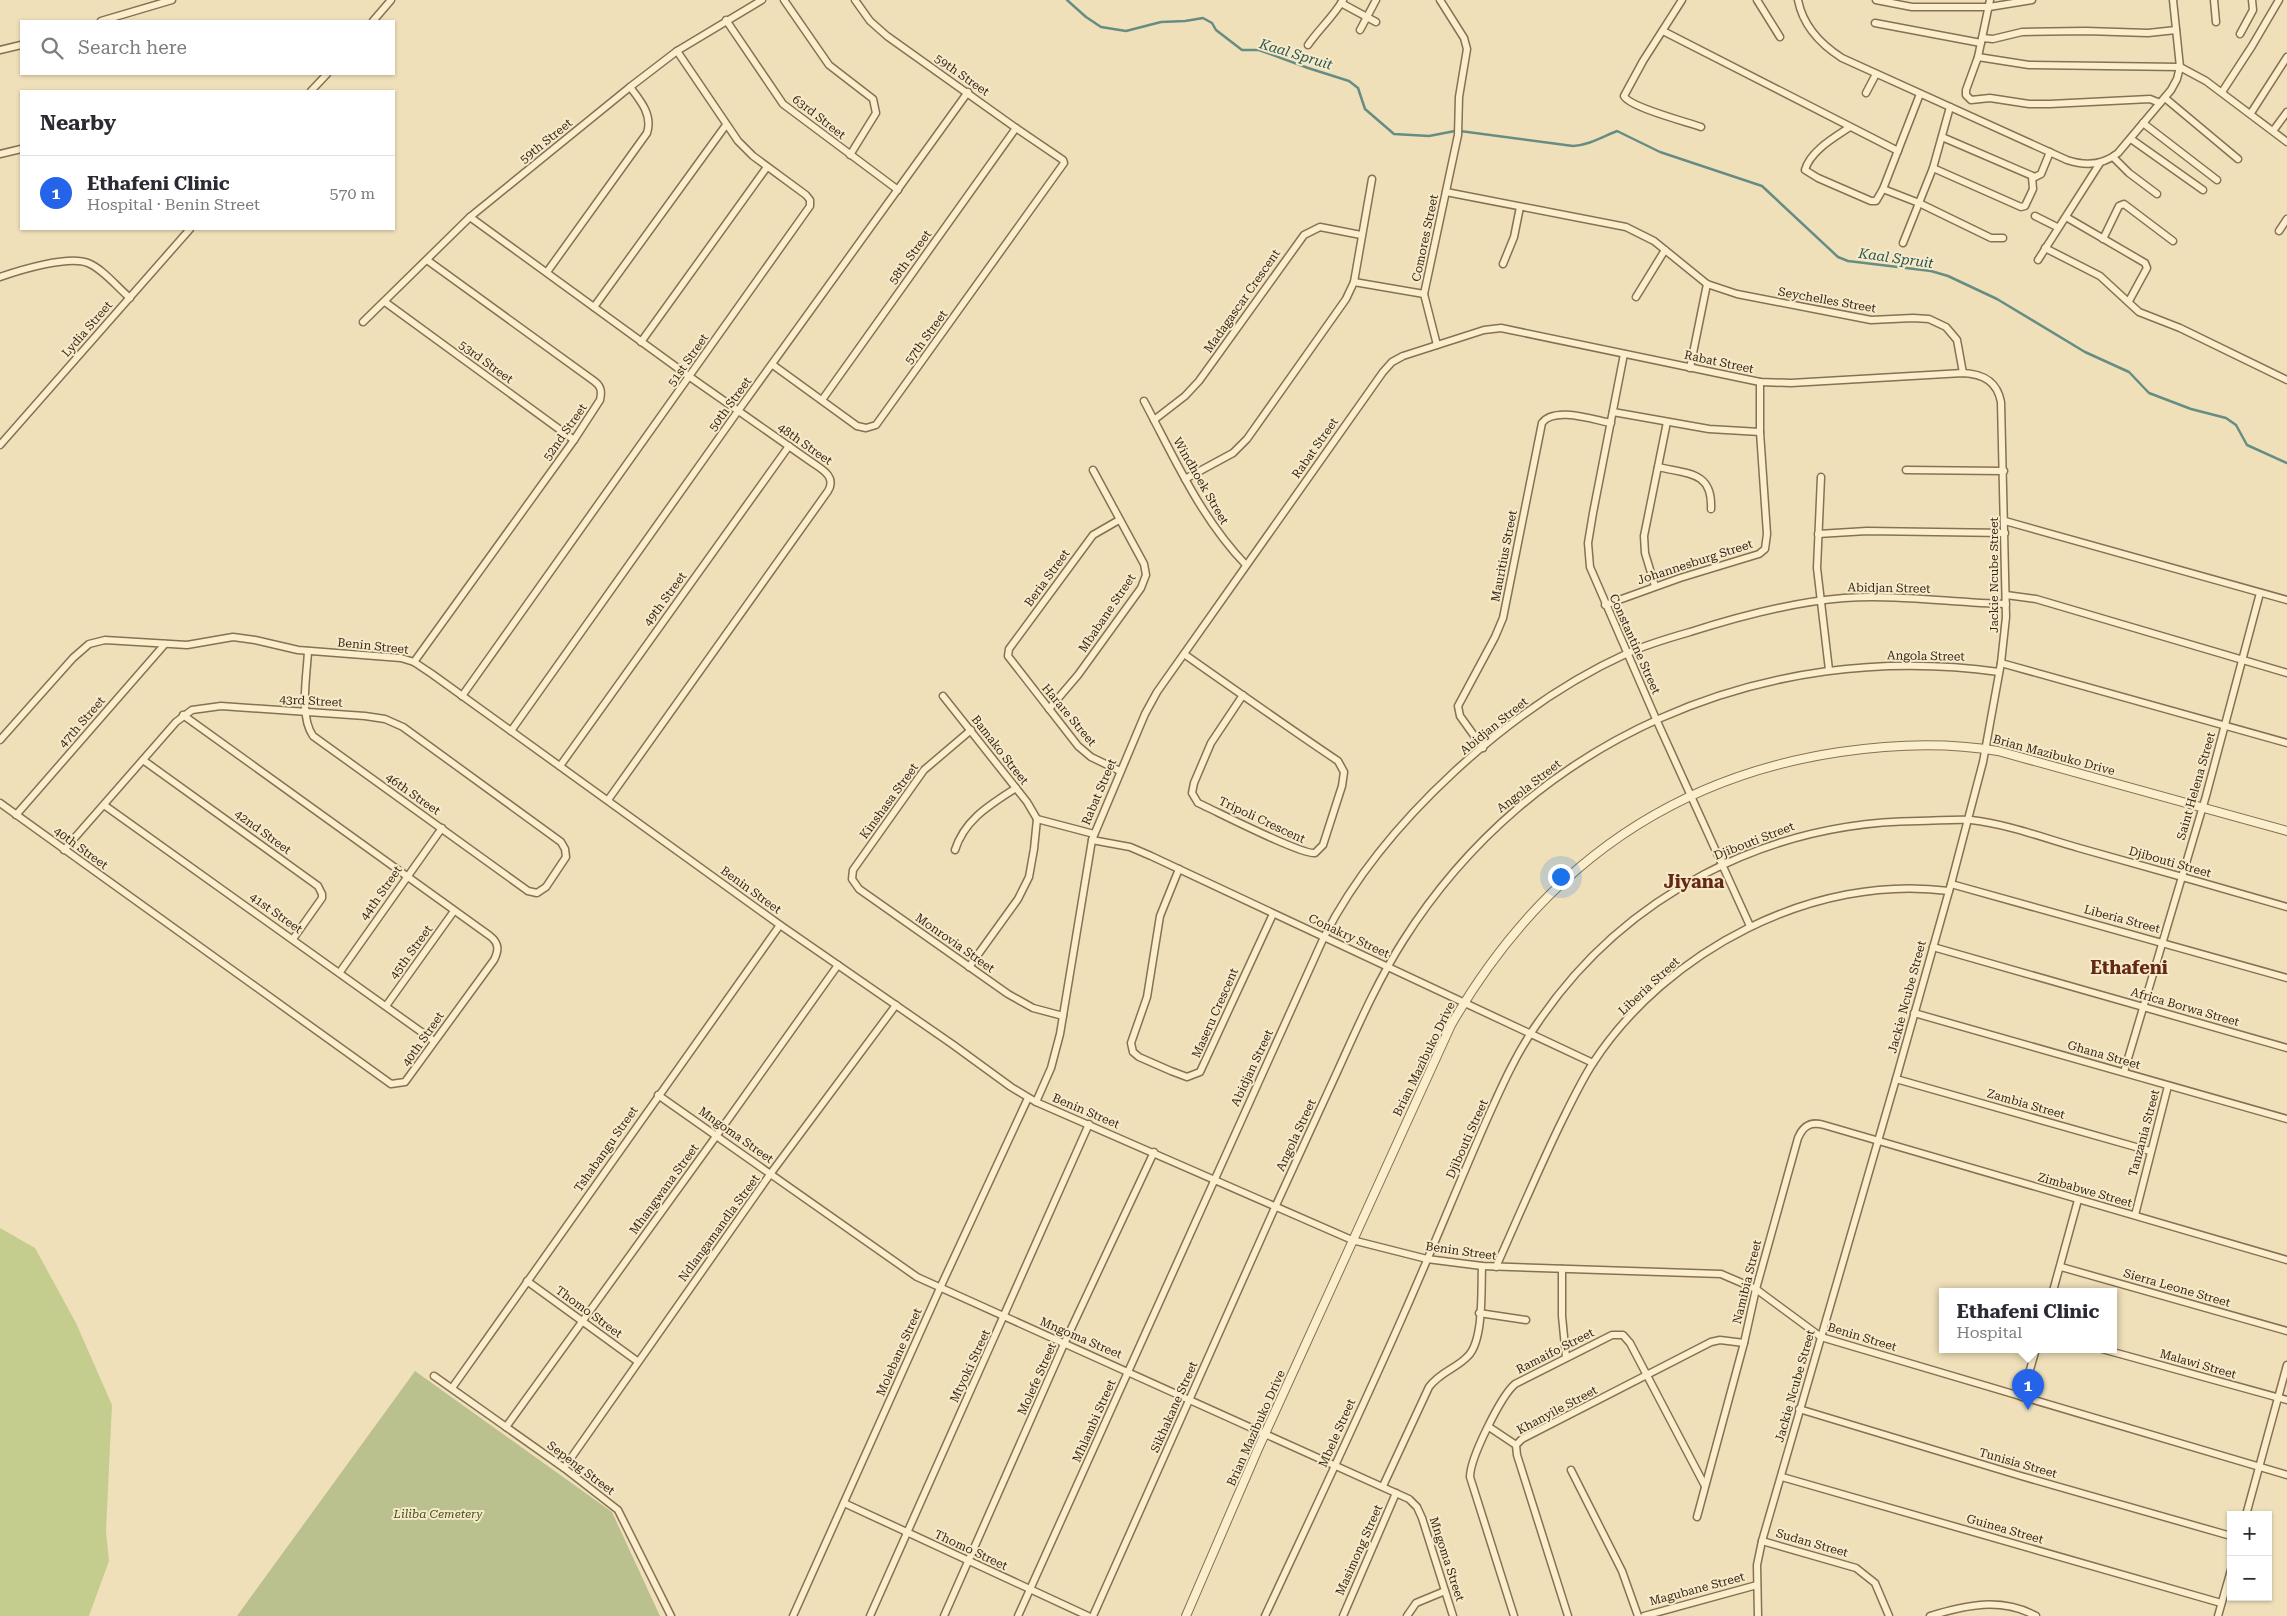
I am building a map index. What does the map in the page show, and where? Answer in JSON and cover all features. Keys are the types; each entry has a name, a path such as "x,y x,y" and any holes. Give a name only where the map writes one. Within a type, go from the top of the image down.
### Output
{"street":[{"path":"105,20 172,0"},
{"path":"374,20 391,0"},
{"name":"59th Street","path":"363,322 470,217 630,87 677,51 762,0"},
{"path":"784,0 829,65 873,99 876,113 850,154"},
{"name":"59th Street","path":"855,0 870,21 887,36 1063,160"},
{"path":"1360,30 1376,0"},
{"name":"Comores Street","path":"1438,346 1424,294 1458,135 1459,97 1466,59 1466,44 1454,20 1440,0"},
{"path":"1682,0 1643,61 1625,93 1625,98 1641,107 1701,127"},
{"path":"1757,0 1780,37"},
{"path":"1798,0 1806,23 1824,46 1842,58 2075,163 2090,164 2100,163 2113,157 2144,124 2175,84 2180,68 2173,0"},
{"path":"1876,0 1912,7 2032,0"},
{"path":"2214,0 2216,22"},
{"path":"2240,34 2253,10 2252,0"},
{"path":"2222,92 2279,0"},
{"path":"1308,45 1342,2 1376,22"},
{"path":"1989,3 1978,57 1966,90 1966,95 1971,100 1990,98 2029,104 2162,100 2238,159"},
{"name":"63rd Street","path":"726,20 783,104 898,190"},
{"path":"1875,23 1982,40 2022,32 2148,33 2176,30"},
{"path":"1663,32 1898,151"},
{"path":"0,50 20,45"},
{"name":"51st Street","path":"462,696 810,206 810,200 806,195 744,148 726,125 677,51"},
{"path":"1978,57 2030,66 2180,68 2206,81 2222,92 2287,142"},
{"path":"2251,113 2287,58"},
{"path":"1866,93 1876,74"},
{"path":"312,90 325,75"},
{"path":"547,272 647,133 647,114 630,87"},
{"name":"50th Street","path":"511,731 738,411 968,92"},
{"path":"1850,127 1823,147 1807,165 1805,170 1818,178 1871,201 1877,200 1884,189 1920,94"},
{"path":"1903,243 1933,168 1950,107"},
{"path":"2273,131 2287,112"},
{"path":"2144,124 2217,180"},
{"path":"594,307 726,125"},
{"name":"58th Street","path":"822,400 1016,128"},
{"path":"1942,137 2032,177 2040,176 2050,152"},
{"path":"2131,139 2203,190"},
{"path":"0,154 20,149"},
{"path":"2113,157 2129,173 2157,194"},
{"name":"57th Street","path":"773,365 857,426 866,428 876,425 1064,166 1063,160"},
{"path":"2038,260 2057,227 2066,217 2100,163"},
{"path":"641,342 767,167"},
{"path":"1933,168 2022,207 2025,206 2032,193 2032,177"},
{"path":"1185,479 1233,453 1247,439 1340,307 1354,282 1372,179"},
{"path":"1884,189 1919,203 1994,239 2003,238"},
{"name":"Seychelles Street","path":"1446,192 1626,227 1645,235 1707,284 1737,294 1860,319 1922,318 1938,322 1958,340 1963,373"},
{"path":"2102,239 2119,206 2124,204 2173,241"},
{"path":"1503,264 1512,246 1520,207"},
{"path":"2035,216 2057,227"},
{"name":"48th Street","path":"470,217 641,342 829,475 831,487 608,800"},
{"path":"2066,217 2145,263 2147,268 2129,301"},
{"path":"2279,230 2287,219"},
{"name":"Madagascar Crescent","path":"1154,420 1199,381 1304,235 1314,228 1325,227 1361,235"},
{"name":"Lydia Street","path":"0,445 189,230"},
{"path":"2045,248 2100,276 2139,312 2202,338 2287,380"},
{"path":"1636,297 1665,250"},
{"name":"52nd Street","path":"414,662 574,440 602,394 598,384 427,260"},
{"path":"0,277 62,262 82,261 96,268 130,298"},
{"path":"1354,282 1424,294"},
{"path":"1690,368 1707,284"},
{"name":"53rd Street","path":"385,302 574,440"},
{"name":"Rabat Street","path":"1036,1102 1051,1068 1063,1016 1093,837 1150,703 1388,366 1403,356 1484,330 1501,328 1760,382 1808,382 1963,373 1986,377"},
{"name":"Constantine Street","path":"1624,354 1588,543 1590,567 1605,605 1750,926"},
{"name":"Jackie Ncube Street","path":"1758,1616 1757,1565 1762,1541 1782,1477 1799,1409 1950,887 1986,748 2001,662 2006,604 2006,521 2001,402 1997,389 1986,377"},
{"path":"1613,412 1716,430 1760,432 1760,382"},
{"name":"Windhoek Street","path":"1144,401 1185,479 1218,534 1246,565"},
{"name":"Mauritius Street","path":"1483,748 1460,716 1458,706 1495,637 1503,618 1542,423 1547,418 1557,414 1611,423"},
{"path":"1655,586 1644,545 1667,422"},
{"name":"Johannesburg Street","path":"1605,605 1655,586 1759,554 1765,549 1767,524 1760,432"},
{"name":"49th Street","path":"560,766 789,446"},
{"path":"1658,467 1702,479 1709,487 1711,509"},
{"name":"Mbabane Street","path":"1049,709 1078,675 1144,582 1146,575 1144,564 1092,470"},
{"path":"1906,470 2004,471"},
{"path":"1821,477 1817,568 1829,670"},
{"name":"Beria Street","path":"1010,661 1008,656 1009,649 1083,548 1100,529 1120,520"},
{"path":"2006,521 2287,600"},
{"path":"1818,534 1867,531 2005,533"},
{"name":"Saint Helena Street","path":"2124,1072 2202,807 2260,592"},
{"path":"2006,595 2036,599 2287,673"},
{"name":"Abidjan Street","path":"1213,1180 1324,937 1350,895 1388,843 1434,793 1483,748 1519,719 1548,698 1628,653 1740,616 1844,598 1888,598 2006,604"},
{"name":"Benin Street","path":"0,740 61,670 89,644 114,640 188,645 233,637 308,651 391,656 414,662 780,924 1028,1098 1154,1152 1213,1180 1352,1240 1427,1259 1496,1268 1721,1274 1756,1289 1821,1337 2287,1475"},
{"name":"47th Street","path":"16,815 165,644"},
{"name":"46th Street","path":"308,651 305,712 310,731 316,739 532,893 537,893 546,887 565,860"},
{"name":"Tripoli Crescent","path":"1184,654 1338,761 1344,768 1342,786 1330,827 1323,845 1315,853 1304,852 1262,833 1198,803 1193,796 1194,783 1212,743 1243,695"},
{"name":"Harare Street","path":"1010,661 1083,751 1120,771"},
{"path":"2001,662 2287,743"},
{"name":"Angola Street","path":"1276,1206 1364,1013 1388,966 1420,914 1455,869 1514,810 1580,761 1656,719 1745,687 1829,670 1904,665 1960,667 1999,672"},
{"name":"Bamako Street","path":"943,696 1016,788 1036,820"},
{"name":"43rd Street","path":"64,850 184,715 192,710 208,706 370,716 395,723 561,842 566,853 565,860"},
{"name":"40th Street","path":"0,804 391,1084 400,1084 407,1080 498,951 493,938 184,715"},
{"name":"Kinshasa Street","path":"853,870 924,770 970,730"},
{"name":"Brian Mazibuko Drive","path":"1186,1616 1352,1240 1442,1043 1464,1002 1512,935 1558,887 1596,854 1634,827 1692,795 1751,772 1828,754 1869,748 1920,745 1986,748 2287,831"},
{"name":"42nd Street","path":"143,760 318,886 322,898 293,939"},
{"path":"955,850 958,840 973,819 1016,788"},
{"name":"41st Street","path":"104,805 434,1041"},
{"path":"969,967 1026,885 1034,849 1036,820 1093,837"},
{"name":"Djibouti Street","path":"1427,1259 1493,1108 1531,1033 1564,987 1615,935 1659,900 1723,864 1780,841 1828,829 1893,822 1968,820 2020,831 2287,907"},
{"name":"44th Street","path":"340,972 406,876 442,828"},
{"name":"Conakry Street","path":"1093,837 1130,847 1179,869 1593,1063"},
{"name":"Maseru Crescent","path":"1179,869 1160,916 1147,997 1131,1043 1133,1052 1139,1057 1183,1076 1192,1076 1200,1072 1273,914"},
{"name":"Monrovia Street","path":"853,870 852,879 859,889 969,967 1027,1005 1063,1016"},
{"name":"Liberia Street","path":"1496,1268 1552,1143 1593,1063 1632,1014 1668,980 1707,951 1750,926 1791,910 1843,896 1906,889 1950,887 2163,942 2287,978"},
{"name":"45th Street","path":"386,1006 454,911"},
{"name":"Tshabangu Street","path":"452,1388 780,924"},
{"name":"Africa Borwa Street","path":"1932,947 2287,1048"},
{"name":"Mhangwana Street","path":"506,1427 718,1135 838,965"},
{"name":"Ndlangamandla Street","path":"564,1468 772,1174 896,1005"},
{"name":"Ghana Street","path":"1914,1013 2287,1119"},
{"name":"Zambia Street","path":"1896,1078 2150,1151"},
{"name":"Tanzania Street","path":"2135,1216 2168,1086"},
{"name":"Mngoma Street","path":"658,1096 718,1135 909,1272 940,1288 1128,1371 1189,1401 1383,1486 1408,1499 1420,1512 1453,1616"},
{"name":"Molebane Street","path":"793,1616 940,1288 1028,1098"},
{"name":"Namibia Street","path":"1697,1517 1744,1343 1756,1289 1798,1138 1804,1127 1817,1123 1877,1142"},
{"name":"Mtyoki Street","path":"870,1616 1005,1317 1089,1124"},
{"name":"Zimbabwe Street","path":"1877,1142 2287,1260"},
{"name":"Molefe Street","path":"944,1616 1064,1344 1154,1152"},
{"name":"Mhlambi Street","path":"1018,1616 1200,1214 1213,1180"},
{"path":"2054,1288 2078,1200"},
{"name":"Sikhakane Street","path":"1092,1616 1276,1206"},
{"name":"Mbele Street","path":"1265,1616 1427,1259"},
{"path":"1383,1486 1433,1382 1444,1371 1468,1356 1474,1349 1478,1336 1482,1266"},
{"name":"Sierra Leone Street","path":"2061,1267 2287,1331"},
{"path":"1562,1269 1562,1316 1566,1357"},
{"name":"Thomo Street","path":"527,1281 638,1361"},
{"path":"1479,1312 1526,1320"},
{"name":"Ramaifo Street","path":"1514,1616 1470,1477 1472,1464 1488,1427 1510,1388 1566,1357 1612,1335 1620,1334 1630,1343 1705,1486"},
{"name":"Khanyile Street","path":"1568,1616 1517,1454 1516,1445 1522,1439 1711,1342 1720,1340 1744,1343"},
{"path":"2022,1397 2035,1353"},
{"name":"Malawi Street","path":"2116,1353 2287,1400"},
{"path":"2247,1511 2287,1365"},
{"name":"Sepeng Street","path":"434,1376 564,1468 618,1510 671,1616"},
{"name":"Tunisia Street","path":"1799,1409 2021,1476 2227,1535"},
{"path":"1488,1427 1516,1445"},
{"path":"1571,1470 1622,1571 1638,1616"},
{"name":"Guinea Street","path":"1782,1477 2221,1604"},
{"name":"Masimong Street","path":"1343,1616 1396,1493"},
{"name":"Thomo Street","path":"844,1503 1088,1616"},
{"name":"Sudan Street","path":"1762,1541 1856,1568 1875,1583 1889,1616"},
{"path":"2218,1616 2227,1584"},
{"name":"Magubane Street","path":"1644,1616 1757,1585"},
{"path":"1408,1616 1416,1603 1445,1591"},
{"path":"1930,1616 1969,1605 1987,1603 2016,1608 2036,1616"}],"green space":[{"path":"0,1228 35,1248 76,1323 112,1405 106,1531 109,1561 89,1616 0,1616"},
{"name":"Liliba Cemetery","path":"415,1371 612,1512 660,1616 237,1616"}],"waterway":[{"name":"Kaal Spruit","path":"1067,0 1101,27 1126,31 1161,22 1203,18 1212,23 1216,30 1242,50 1259,50 1349,81 1358,88 1365,109 1394,134 1429,136 1455,131"},
{"name":"Kaal Spruit","path":"1460,131 1573,146 1590,142 1617,131 1660,152 1762,186 1838,257 1848,261 1931,271 1948,276 1997,299 2085,352 2129,372 2149,393 2191,409 2226,418 2236,425 2247,445 2287,463"}],"place":[{"name":"Ethafeni Clinic","path":"2028,1410"}],"district":[{"name":"Jiyana","path":"1694,882"},
{"name":"Ethafeni","path":"2129,968"}]}
